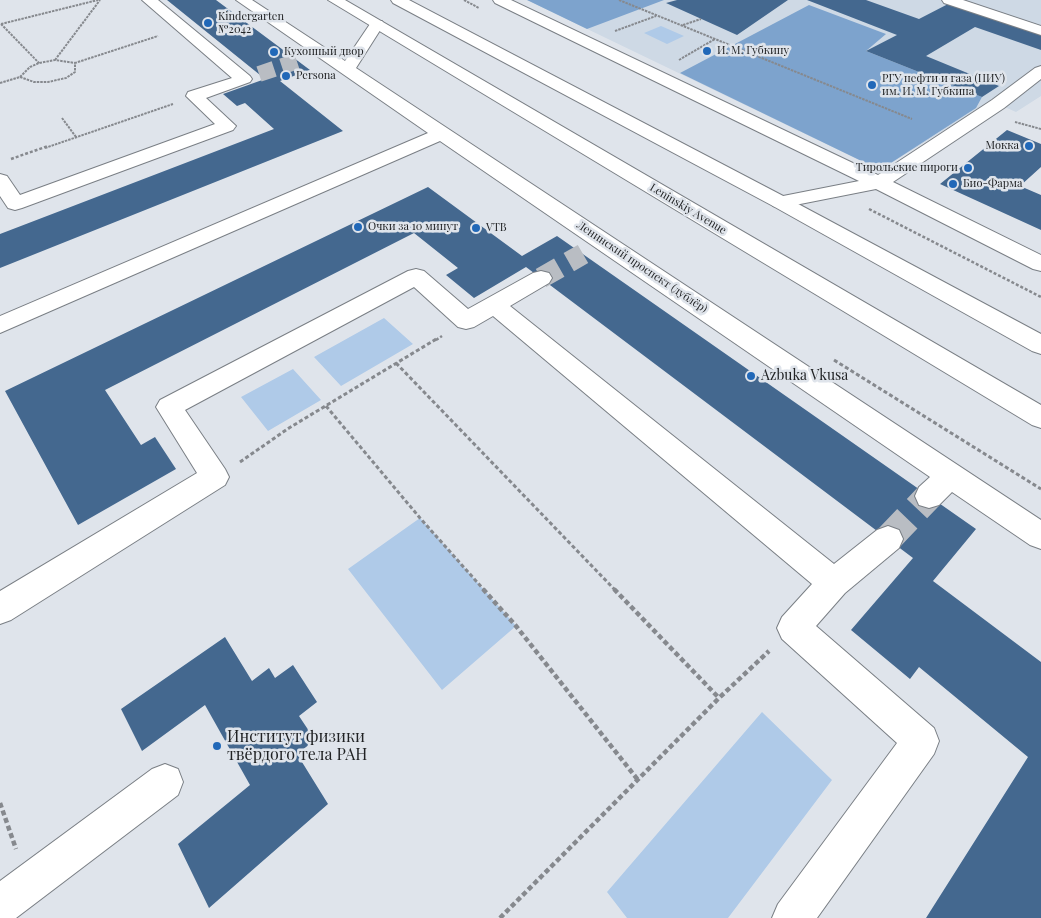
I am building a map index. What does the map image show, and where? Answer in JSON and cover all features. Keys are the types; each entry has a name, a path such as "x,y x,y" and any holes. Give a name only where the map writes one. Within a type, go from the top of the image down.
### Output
{"street":[{"path":"149,0 244,79"},
{"name":"Ленинский проспект (дублёр)","path":"243,0 306,50 347,70 1041,536"},
{"name":"Leninskiy Avenue","path":"336,0 1041,418"},
{"path":"398,0 780,202 1041,344"},
{"path":"500,0 879,183 1041,264"},
{"path":"949,0 1041,31"},
{"path":"347,70 377,24"},
{"path":"780,202 879,183 998,104 1041,71"},
{"path":"0,180 16,204 226,126 194,96 259,74"},
{"path":"0,325 442,134"},
{"path":"584,253 604,242"},
{"path":"0,609 215,477 168,407 416,276 466,321 541,278"},
{"path":"494,305 834,584"},
{"path":"929,496 950,475"},
{"path":"792,918 921,741 793,628 834,584 888,539"},
{"path":"0,905 165,782"}],"path":[{"path":"1,23 99,0"},
{"path":"55,60 99,0"},
{"path":"619,0 912,118"},
{"path":"611,32 657,15"},
{"path":"683,26 701,19"},
{"path":"1,23 39,63"},
{"path":"0,83 20,77 30,67 39,63 55,60 76,63 183,28"},
{"path":"675,62 714,38"},
{"path":"20,77 34,82 48,82 66,78 75,72 76,63"},
{"path":"10,160 194,96"},
{"path":"62,118 76,137"},
{"path":"248,457 289,428 466,321"},
{"path":"396,364 719,698"},
{"path":"326,406 420,518 516,626 638,780"},
{"path":"500,918 719,698 793,628"}],"shaded area":[{"name":"РГУ нефти и газа (НИУ) им. И. М. Губкина","path":"527,0 1041,0 1041,96 1016,112 991,101 880,170"},
{"path":"527,0 664,0 587,29"},
{"path":"809,5 886,34 866,51 982,97 976,108 880,170 680,73"},
{"path":"661,26 684,36 667,44 644,33"},
{"path":"384,318 413,344 341,386 314,357"},
{"path":"293,369 321,400 268,431 241,397"},
{"path":"420,518 516,626 442,690 348,569"},
{"path":"762,712 832,780 728,918 627,918 607,892"}],"building":[{"path":"167,0 216,0 298,61 310,70 280,81 343,131 0,268 0,234 274,129 245,103 237,106 223,94 265,79"},
{"path":"677,0 788,0 737,35 666,3"},
{"path":"807,0 866,0 919,19 950,3 1041,34 1041,50 975,27 926,56 999,86 982,97 866,51 897,35"},
{"path":"1007,130 1041,144 1041,167 1020,186 1041,195 1041,230 940,184"},
{"path":"428,187 522,256 557,236 976,529 933,581 1041,662 1041,918 926,918 1028,757 919,667 910,679 851,630 913,558 526,267 474,298 446,275 458,268 414,233 105,390 141,445 155,437 176,469 78,525 5,391"},
{"path":"225,637 252,681 269,668 275,678 293,665 317,702 299,716 315,740 297,754 328,804 209,908 178,844 250,785 205,705 142,751 121,709"}],"tunnel":[{"path":"259,74 298,61"},
{"path":"541,278 583,254"},
{"path":"888,539 929,496"}],"place":[{"name":"Kindergarten №2042","path":"208,23"},
{"name":"И. М. Губкину","path":"707,51"},
{"name":"Кухонный двор","path":"274,52"},
{"name":"Persona","path":"286,76"},
{"name":"РГУ нефти и газа (НИУ) им. И. М. Губкина","path":"872,85"},
{"name":"Мокка","path":"1029,146"},
{"name":"Тирольские пироги","path":"968,168"},
{"name":"Био-Фарма","path":"953,184"},
{"name":"Очки за 10 минут","path":"358,227"},
{"name":"VTB","path":"476,228"},
{"name":"Azbuka Vkusa","path":"751,376"},
{"name":"Институт физики твёрдого тела РАН","path":"217,746"}]}
